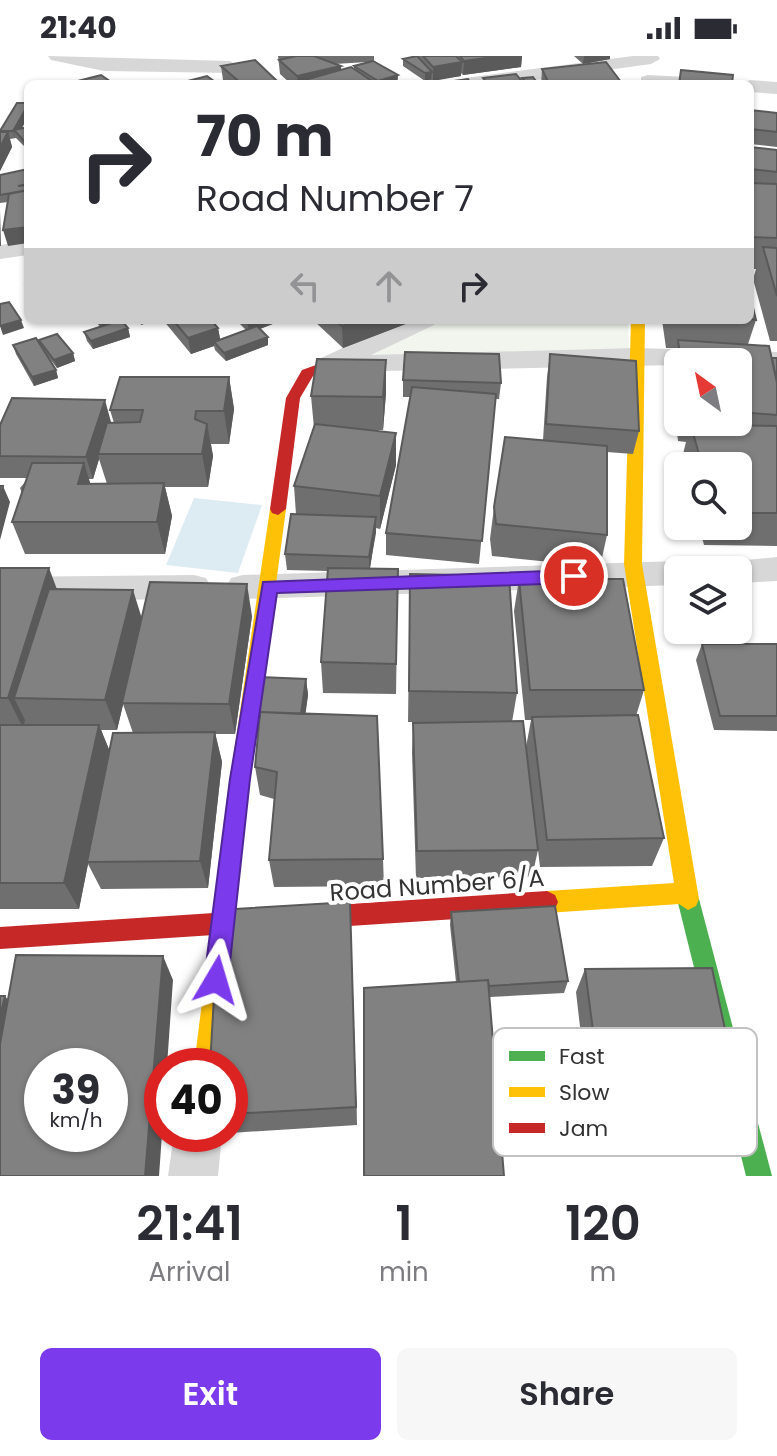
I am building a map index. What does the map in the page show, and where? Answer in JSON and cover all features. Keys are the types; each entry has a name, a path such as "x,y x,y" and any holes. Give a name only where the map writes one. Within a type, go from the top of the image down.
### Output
{"street":[{"path":"57,56 104,65 230,67"},
{"path":"494,80 651,58 647,80"},
{"path":"754,86 777,88"},
{"path":"0,252 24,249"},
{"path":"208,1048 240,779 293,398 307,373 416,324"},
{"path":"638,324 633,564 686,893 721,1028"},
{"path":"330,364 637,356 777,360"},
{"path":"752,570 777,569"},
{"path":"0,589 269,586 664,573"},
{"name":"Road Number 6/A","path":"0,938 686,893"},
{"path":"193,1176 196,1152"},
{"path":"754,1156 759,1176"}],"shaded area":[{"path":"426,324 628,324 629,350 351,358"},
{"path":"194,498 262,505 238,573 166,565"}],"building":[{"path":"314,56 341,66 297,76 279,60"},
{"path":"417,56 432,72 425,73 403,59"},
{"path":"423,56 456,56 462,62 433,67"},
{"path":"460,56 500,56 464,61"},
{"path":"255,60 276,80 237,80 221,66"},
{"path":"373,61 398,75 376,80 354,66"},
{"path":"606,62 620,80 547,80 542,69"},
{"path":"351,67 370,80 305,80"},
{"path":"681,70 733,75 732,80 680,80"},
{"path":"516,74 521,80 485,80 483,78"},
{"path":"101,75 108,80 82,80"},
{"path":"207,76 212,80 192,80"},
{"path":"17,103 24,103 24,112 13,131 0,131"},
{"path":"754,110 777,113 777,132 754,129"},
{"path":"24,128 24,141 14,130"},
{"path":"0,132 8,132 0,147"},
{"path":"754,147 777,150 777,172 754,169"},
{"path":"24,170 24,185 18,186 24,185 24,191 0,195 0,175"},
{"path":"754,183 777,184 777,238 754,237"},
{"path":"24,191 24,227 3,230 9,194"},
{"path":"763,247 777,248 777,296"},
{"path":"9,302 21,320 0,326 0,304"},
{"path":"109,324 124,324 128,328 91,341 84,332"},
{"path":"176,324 214,324 218,328 188,338"},
{"path":"257,326 268,337 224,353 214,342"},
{"path":"57,334 73,353 54,360 39,340"},
{"path":"36,338 56,370 32,377 13,345"},
{"path":"678,340 769,346 777,383 777,415 752,413 752,348 679,348"},
{"path":"405,352 499,354 501,383 403,380"},
{"path":"550,354 636,361 639,431 546,424"},
{"path":"772,358 777,358 777,383"},
{"path":"317,359 386,360 383,397 311,396"},
{"path":"120,377 229,377 224,411 196,411 195,419 207,424 202,454 98,454 107,423 140,422 143,410 110,410"},
{"path":"412,387 496,394 482,541 386,533"},
{"path":"12,398 105,400 86,457 0,456 0,425"},
{"path":"315,424 396,433 380,496 294,486"},
{"path":"752,426 777,426 777,513 752,513 752,452 698,452 694,436 752,436"},
{"path":"505,437 607,446 607,535 496,524 494,507"},
{"path":"32,463 84,463 78,484 164,483 157,522 12,522"},
{"path":"291,514 376,517 369,557 285,554"},
{"path":"0,568 49,568 8,698 0,698"},
{"path":"328,568 398,569 396,664 321,662"},
{"path":"410,574 509,576 517,693 409,691"},
{"path":"519,579 623,579 644,690 530,690"},
{"path":"150,582 247,584 229,704 122,703"},
{"path":"49,589 133,590 105,700 14,698"},
{"path":"702,644 777,644 777,716 720,716"},
{"path":"260,677 306,679 301,714 260,712 260,717 253,716"},
{"path":"260,712 377,716 383,859 269,860 277,772 255,767"},
{"path":"638,715 664,838 547,840 532,717"},
{"path":"523,721 538,850 417,851 413,723"},
{"path":"0,725 99,725 64,883 0,883"},
{"path":"215,732 200,861 87,862 113,733"},
{"path":"350,902 356,1107 248,1113 248,1048 211,1048 219,910"},
{"path":"555,906 568,981 489,986 488,980 459,982 451,912"},
{"path":"16,955 163,956 155,1048 144,1048 145,1176 0,1176 0,1044"},
{"path":"712,968 725,1028 593,1028 585,969"},
{"path":"488,980 493,1041 493,1156 502,1156 504,1176 364,1176 364,988"},
{"path":"0,996 5,996 0,1016"}],"traffic: fast":[{"path":"688,899 721,1028"},
{"path":"754,1156 759,1176"}],"traffic: slow":[{"path":"638,324 633,564 688,899"},
{"path":"208,1048 240,779 278,509"},
{"path":"547,902 686,893"}],"traffic: jam":[{"path":"278,509 293,398 307,373 330,364"},
{"path":"0,938 547,902"}],"route":[{"path":"216,980 240,779 269,586 574,576"}]}
